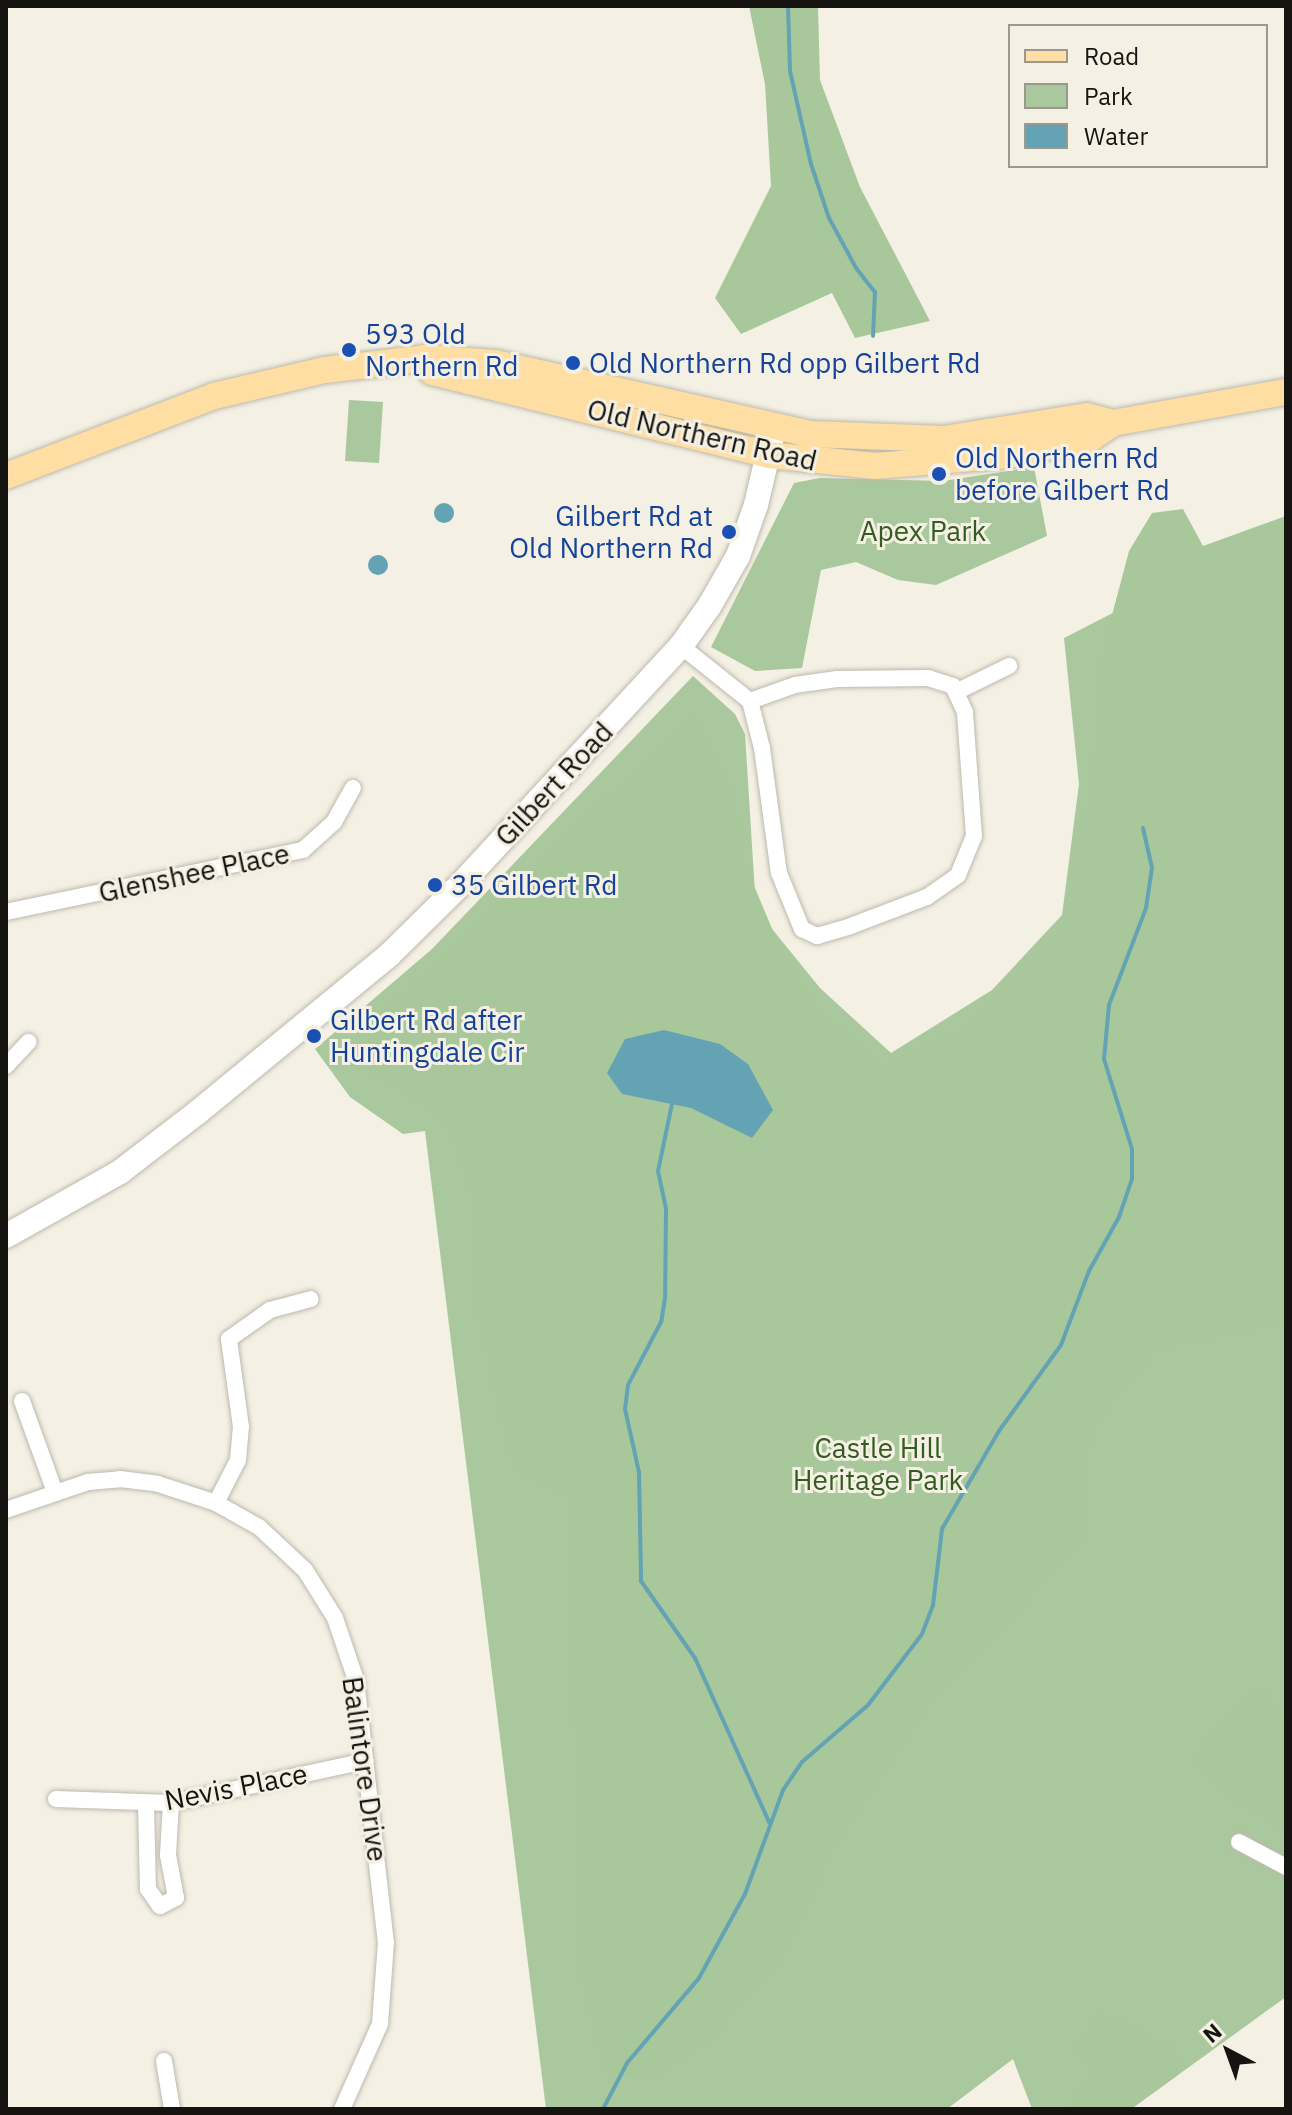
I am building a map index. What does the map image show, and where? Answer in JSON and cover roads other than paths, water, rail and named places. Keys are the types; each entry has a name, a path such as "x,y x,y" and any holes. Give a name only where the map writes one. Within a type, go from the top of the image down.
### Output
{"main road":[{"name":"Old Northern Road","path":"6,476 214,396 311,373 425,358 495,363 774,428 876,439 944,439 1087,416 1113,423"},
{"name":"Old Northern Road","path":"385,363 471,379 769,455 875,466 954,462 1091,438 1113,423 1286,392"},
{"name":"Gilbert Road","path":"6,1236 120,1172 389,955 681,646 738,556 769,455 774,428"}],"street":[{"path":"681,646 750,701 762,748 779,873 795,921 817,936 938,891 967,863 974,836 965,712 958,691 929,678 866,678 795,685 750,701"},
{"path":"958,691 1009,666"},
{"name":"Glenshee Place","path":"6,912 303,850 334,822 353,788"},
{"path":"6,1066 28,1042"},
{"path":"216,1503 238,1460 241,1427 229,1339 270,1310 311,1299"},
{"path":"22,1401 55,1492"},
{"name":"Balintore Drive","path":"6,1510 55,1492 120,1479 158,1484 216,1503 259,1527 305,1570 335,1618 356,1680 382,1885 384,1979 371,2053 342,2109"},
{"name":"Nevis Place","path":"56,1799 171,1803 366,1761"},
{"path":"146,1803 148,1889 160,1906 176,1898 168,1855 171,1803"},
{"path":"1239,1842 1286,1867"},
{"path":"164,2061 172,2109"}],"water":[{"path":"444,503 451,506 454,513 451,520 444,523 437,520 434,513 437,506"},
{"path":"378,555 385,558 388,565 385,572 378,575 371,572 368,565 371,558"},
{"path":"664,1030 720,1044 748,1064 773,1110 752,1138 691,1108 622,1094 607,1073 625,1039"}],"waterway":[{"path":"788,6 790,71 811,164 829,218 856,268 875,292 873,336"},
{"path":"603,2109 627,2063 699,1978 745,1894 783,1790 802,1762 868,1705 922,1634 933,1605 942,1529 999,1431 1061,1345 1089,1271 1119,1217 1132,1179 1132,1149 1104,1059 1109,1005 1146,908 1152,868 1143,828"},
{"path":"672,1104 658,1171 666,1209 665,1298 661,1322 628,1385 625,1409 639,1472 641,1581 695,1658 769,1822"}],"place":[{"name":"593 Old Northern Rd","path":"349,350"},
{"name":"Old Northern Rd opp Gilbert Rd","path":"573,363"},
{"name":"Old Northern Rd before Gilbert Rd","path":"939,474"},
{"name":"Gilbert Rd at Old Northern Rd","path":"729,532"},
{"name":"35 Gilbert Rd","path":"435,885"},
{"name":"Gilbert Rd after Huntingdale Cir","path":"314,1036"}],"park label":[{"name":"Apex Park","path":"923,531"},
{"name":"Castle Hill Heritage Park","path":"878,1464"}]}
